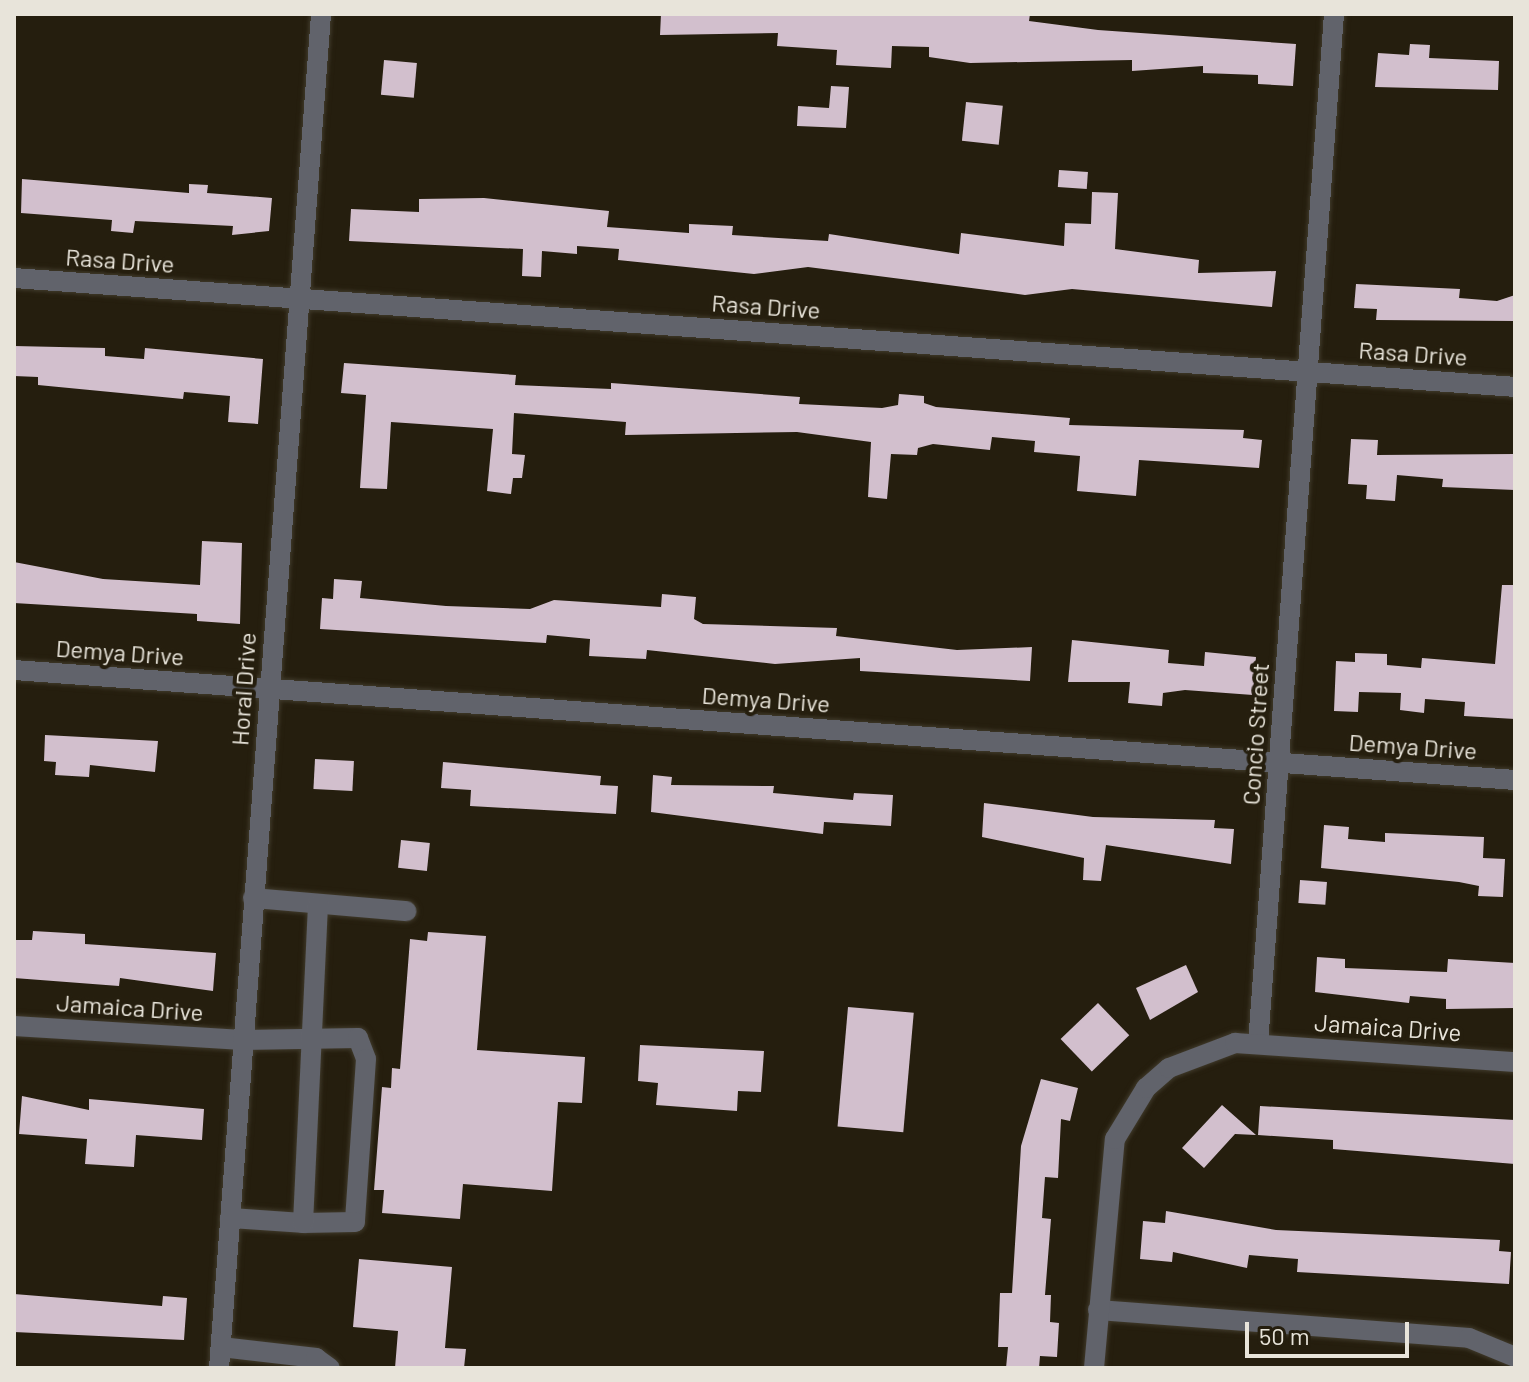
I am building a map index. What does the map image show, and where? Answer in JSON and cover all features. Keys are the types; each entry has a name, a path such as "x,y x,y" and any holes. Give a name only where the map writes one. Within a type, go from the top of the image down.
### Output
{"street":[{"name":"Horal Drive","path":"219,1368 321,14"},
{"name":"Concio Street","path":"1258,1044 1334,14"},
{"name":"Rasa Drive","path":"14,278 1515,387"},
{"name":"Demya Drive","path":"14,670 1515,780"},
{"path":"253,898 406,911"},
{"path":"230,1218 303,1223 318,904"},
{"name":"Jamaica Drive","path":"14,1026 243,1040 358,1038 366,1059 355,1222 303,1223"},
{"path":"1094,1368 1109,1167 1128,1112 1146,1088 1195,1054 1258,1044"},
{"name":"Jamaica Drive","path":"1258,1044 1515,1062"},
{"path":"1098,1310 1469,1338 1515,1357"},
{"path":"221,1347 330,1368"}],"building":[{"path":"661,14 1030,14 1029,21 1098,30 1296,44 1293,86 1258,84 1258,75 1203,73 1203,66 1132,71 1132,60 970,63 929,57 929,47 892,46 891,68 836,65 837,50 777,46 778,33 660,35"},
{"path":"1410,44 1430,45 1429,58 1499,61 1498,90 1375,87 1378,53 1409,55"},
{"path":"384,60 417,63 414,98 381,95"},
{"path":"831,86 849,87 846,128 797,126 798,106 829,108"},
{"path":"966,102 1003,106 999,145 962,141"},
{"path":"1059,170 1088,172 1087,189 1058,187"},
{"path":"22,179 189,193 189,184 208,185 207,193 272,198 269,231 232,235 233,226 135,221 133,233 111,231 112,220 21,213"},
{"path":"1092,192 1118,193 1115,249 1199,260 1198,273 1276,271 1272,307 1072,289 1025,295 808,267 754,274 618,260 619,249 577,246 577,254 542,251 541,277 522,276 523,249 349,241 351,209 419,212 419,199 484,198 609,211 607,227 689,233 689,224 733,226 732,235 828,241 829,234 959,254 961,233 1064,246 1065,223 1091,224"},
{"path":"1356,284 1460,289 1459,298 1497,301 1515,295 1515,321 1376,320 1377,309 1354,308"},
{"path":"14,346 105,348 105,356 144,359 145,348 263,359 258,424 228,422 230,396 184,392 183,399 38,385 38,377 14,376"},
{"path":"344,363 516,375 515,385 611,389 611,383 800,397 799,404 882,408 898,405 899,394 924,396 924,403 936,407 1070,418 1069,425 1244,430 1243,438 1262,440 1259,468 1139,460 1136,496 1077,491 1080,456 1034,452 1035,441 992,437 990,450 933,444 918,448 917,455 891,454 887,499 868,497 871,442 797,432 625,435 626,422 514,413 512,454 525,455 522,478 513,478 511,494 487,491 493,429 391,422 387,489 360,488 366,395 341,393"},
{"path":"1351,439 1378,440 1377,455 1515,454 1515,490 1442,487 1443,479 1397,475 1395,501 1366,499 1367,485 1348,484"},
{"path":"202,541 242,543 240,624 197,621 197,614 14,603 14,562 103,579 200,585"},
{"path":"334,579 362,581 360,598 446,606 530,609 554,600 661,607 662,594 696,597 694,619 703,624 837,628 836,636 957,650 1032,647 1030,681 860,671 860,658 775,664 647,650 646,659 589,656 590,639 547,635 546,643 320,629 322,598 333,599"},
{"path":"1502,585 1515,585 1515,719 1464,716 1465,702 1425,699 1424,713 1400,710 1401,693 1359,692 1358,712 1334,711 1336,661 1355,662 1355,653 1387,654 1387,665 1421,668 1422,658 1495,664"},
{"path":"1072,640 1169,650 1168,663 1204,666 1205,652 1256,657 1253,695 1185,690 1163,693 1162,706 1128,703 1130,682 1068,682"},
{"path":"45,735 158,741 155,772 90,765 89,777 55,775 56,762 44,761"},
{"path":"315,759 354,761 352,791 313,789"},
{"path":"443,762 601,776 600,785 618,786 616,814 470,806 471,790 441,788"},
{"path":"653,775 672,777 671,785 774,786 773,793 853,800 854,793 893,795 891,826 824,822 823,834 651,812"},
{"path":"984,803 1093,817 1215,820 1214,828 1234,829 1231,864 1106,845 1101,881 1083,880 1084,858 982,837"},
{"path":"1324,825 1349,827 1348,839 1385,842 1385,833 1484,837 1483,858 1505,859 1503,897 1478,896 1479,886 1459,882 1321,868"},
{"path":"401,840 430,843 427,871 398,868"},
{"path":"1300,880 1327,882 1325,905 1298,903"},
{"path":"33,931 85,934 85,944 216,953 213,991 120,978 119,986 14,978 14,940 32,940"},
{"path":"428,932 486,936 477,1050 585,1057 582,1103 558,1102 552,1191 463,1184 460,1219 382,1213 384,1190 374,1190 382,1087 391,1088 392,1068 400,1069 410,939 427,941"},
{"path":"1317,957 1345,959 1345,968 1447,972 1448,959 1515,963 1515,1008 1446,1009 1446,999 1410,996 1409,1003 1315,992"},
{"path":"1186,965 1198,992 1150,1020 1136,988"},
{"path":"1098,1003 1129,1035 1092,1071 1061,1039"},
{"path":"848,1007 914,1013 903,1132 838,1127"},
{"path":"640,1045 764,1051 761,1092 738,1091 737,1111 656,1105 658,1083 638,1081"},
{"path":"1041,1079 1078,1088 1070,1121 1061,1119 1058,1178 1045,1177 1042,1218 1051,1219 1045,1295 1051,1295 1050,1322 1059,1323 1057,1357 1040,1356 1039,1368 1006,1368 1008,1347 998,1347 1000,1293 1012,1293 1021,1146"},
{"path":"22,1096 89,1110 89,1099 204,1109 202,1140 136,1135 134,1167 85,1164 87,1139 19,1134"},
{"path":"1222,1105 1256,1135 1235,1134 1204,1168 1182,1148"},
{"path":"1260,1106 1515,1120 1515,1164 1333,1149 1333,1140 1258,1135"},
{"path":"1166,1211 1276,1230 1500,1240 1499,1251 1511,1252 1509,1284 1297,1272 1298,1259 1249,1255 1247,1268 1173,1252 1172,1262 1140,1259 1143,1221 1165,1223"},
{"path":"359,1259 452,1267 445,1348 466,1349 464,1368 395,1368 398,1331 353,1327"},
{"path":"14,1294 162,1306 163,1296 187,1298 184,1340 14,1332"}]}
